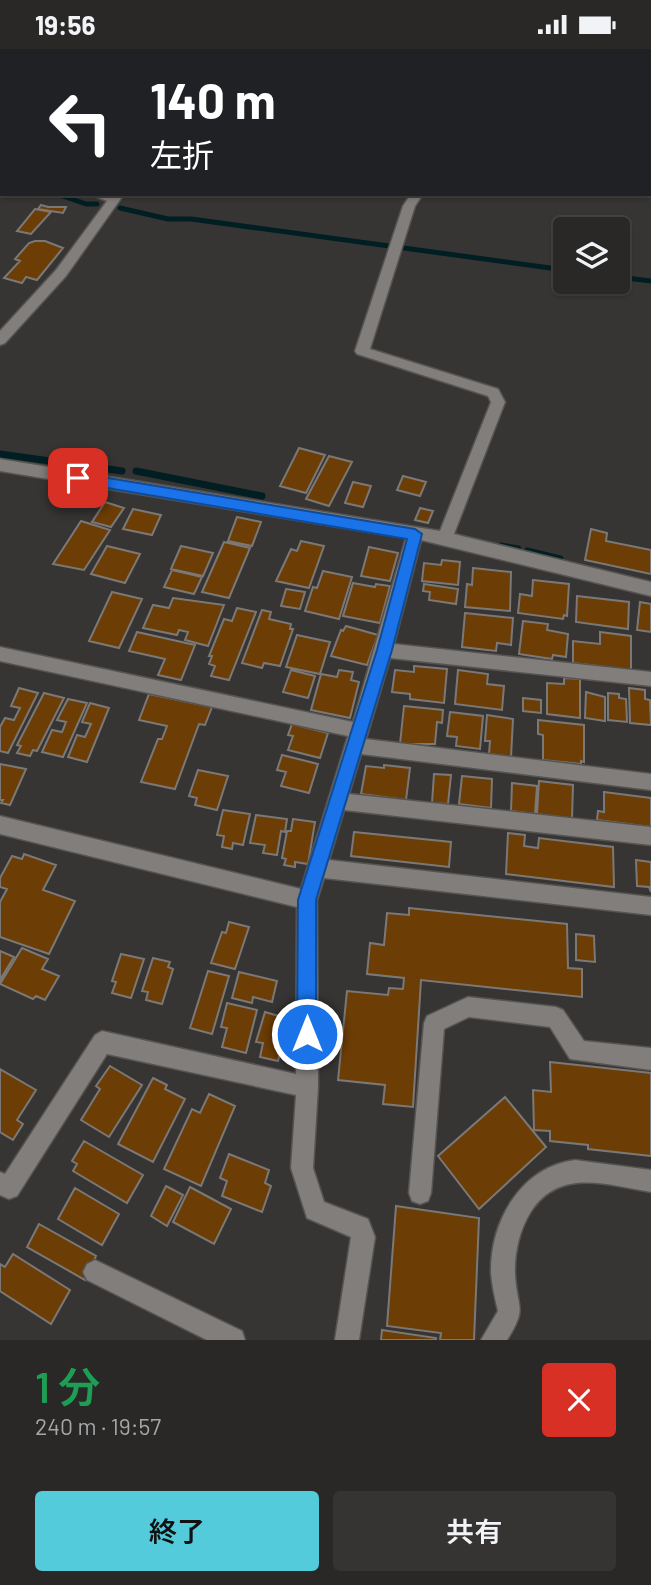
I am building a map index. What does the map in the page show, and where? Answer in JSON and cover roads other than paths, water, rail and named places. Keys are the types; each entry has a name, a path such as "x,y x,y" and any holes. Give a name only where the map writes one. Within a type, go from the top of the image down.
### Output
{"street":[{"path":"416,196 409,206 362,351 493,393 498,401 445,538"},
{"path":"0,340 61,273 116,197"},
{"path":"0,465 445,538 651,589"},
{"path":"347,1340 363,1237 360,1227 315,1210 302,1168 307,1087 307,900 384,650 415,534"},
{"path":"384,650 651,679"},
{"path":"0,654 357,738 651,782"},
{"path":"337,801 651,836"},
{"path":"0,825 307,900"},
{"path":"318,868 651,906"},
{"path":"420,1193 434,1023 468,1007 556,1017 578,1051 651,1059"},
{"path":"0,1183 9,1188 102,1042 307,1087"},
{"path":"493,1340 510,1314 503,1272 512,1219 538,1185 563,1174 586,1172 651,1181"},
{"path":"95,1272 233,1340"}],"waterway":[{"path":"63,196 86,204 97,204"},
{"path":"120,208 168,219 191,219 553,268"},
{"path":"630,278 651,281"},
{"path":"0,454 122,471"},
{"path":"136,471 262,496"},
{"path":"501,546 518,549"},
{"path":"527,551 560,559"}]}
